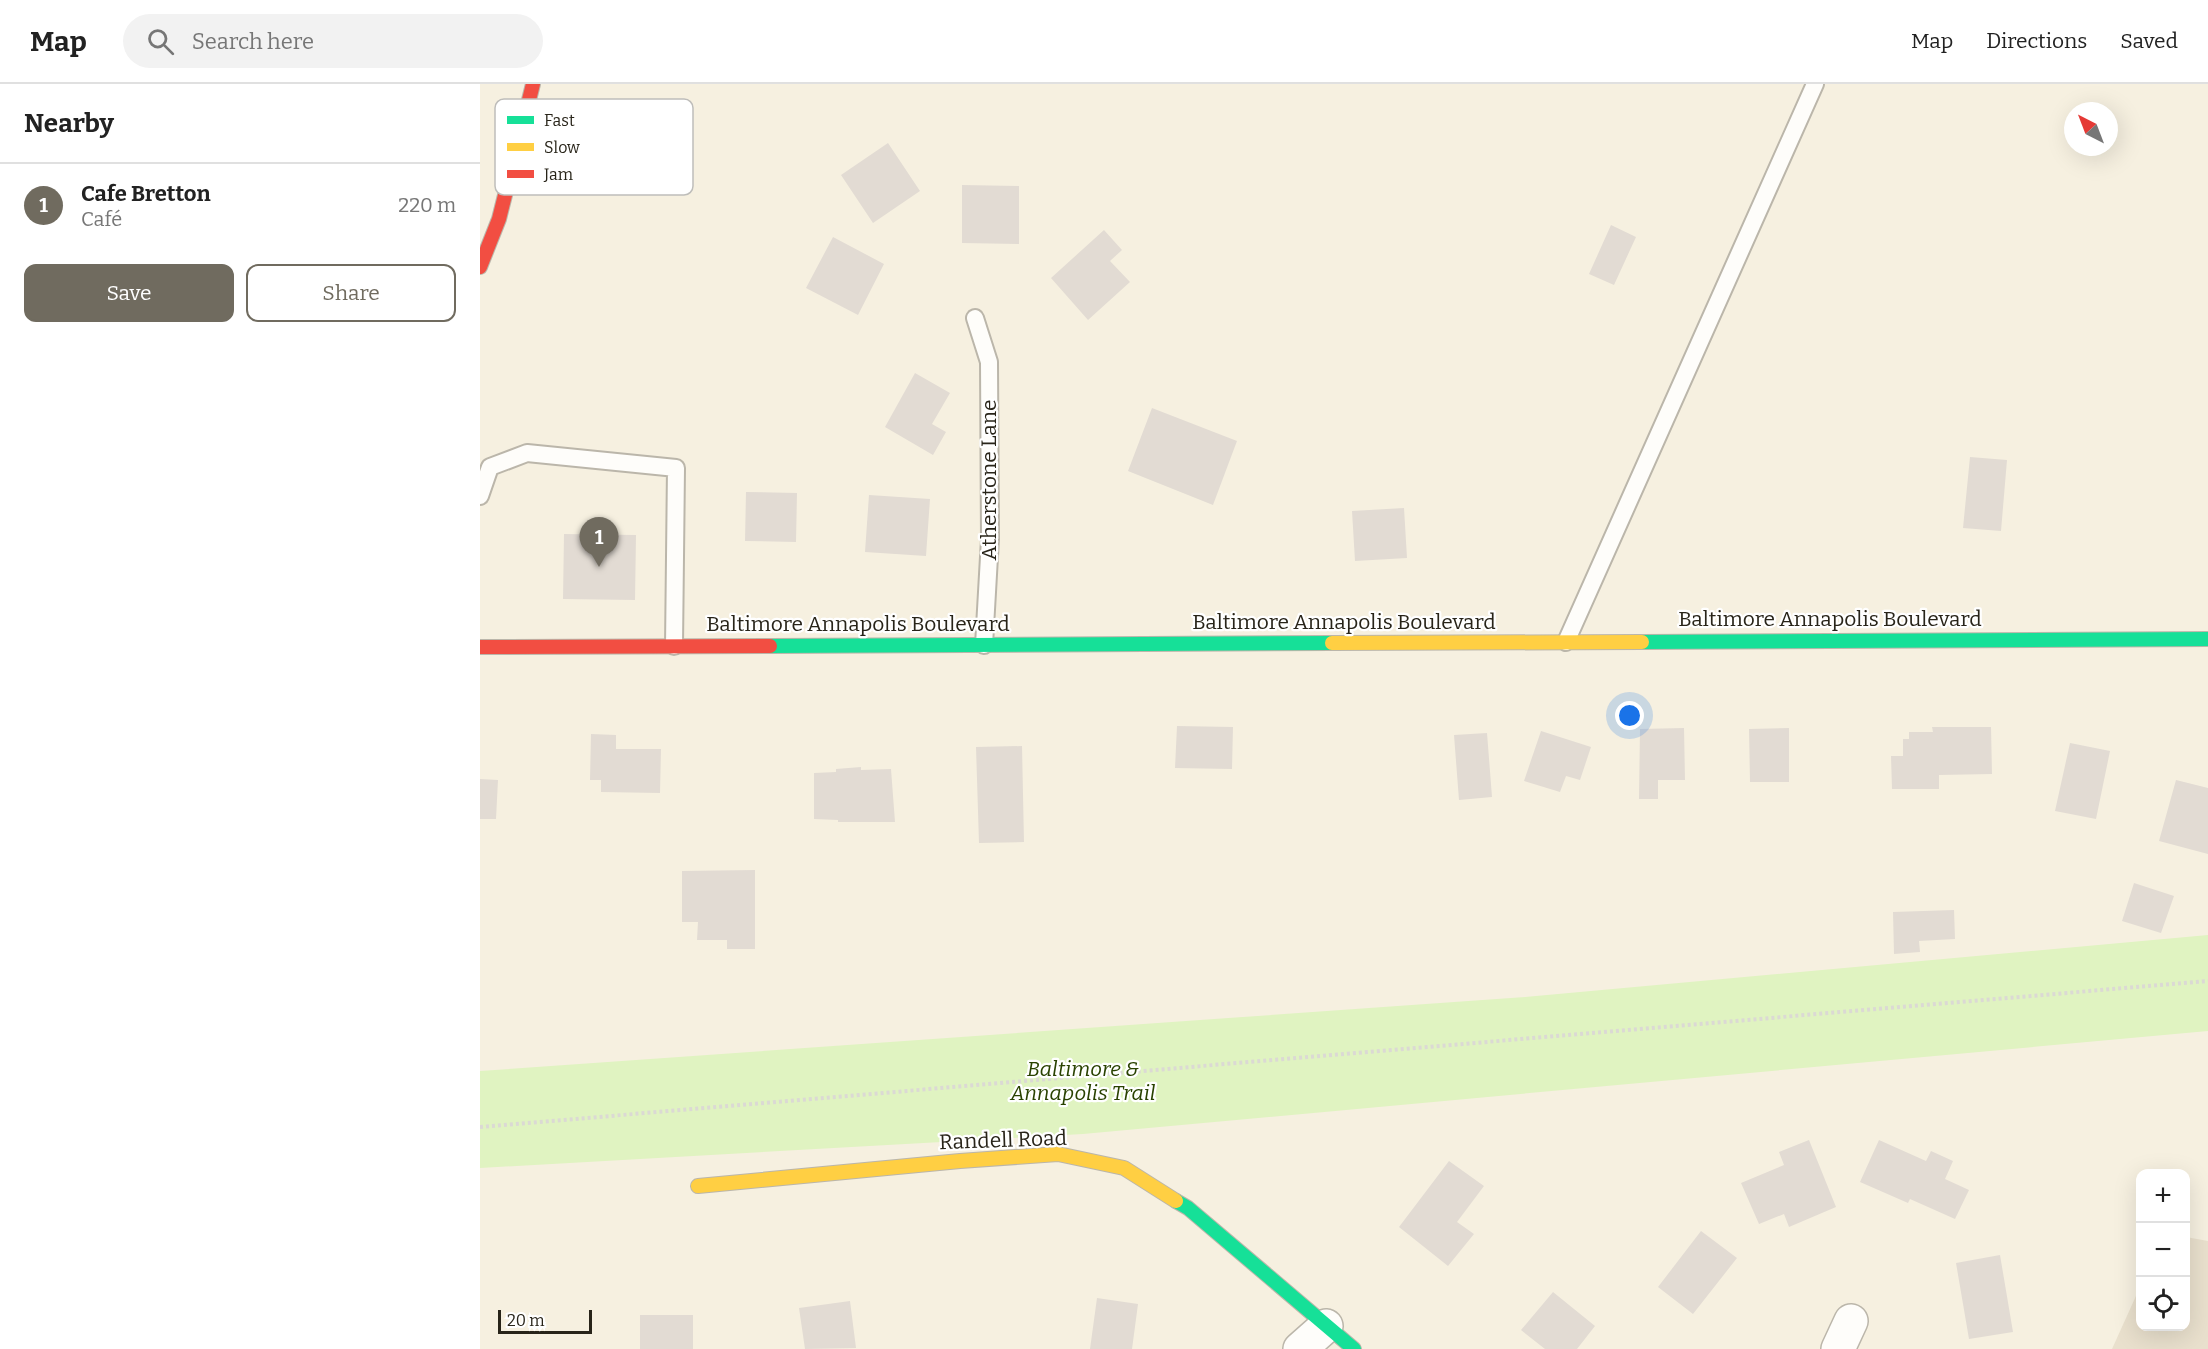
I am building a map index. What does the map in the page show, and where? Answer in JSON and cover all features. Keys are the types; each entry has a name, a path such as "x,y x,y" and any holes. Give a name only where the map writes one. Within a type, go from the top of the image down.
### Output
{"street":[{"path":"529,99 533,84"},
{"path":"480,267 500,219 506,195"},
{"name":"Baltimore Annapolis Boulevard","path":"480,647 2208,639"},
{"name":"Randell Road","path":"698,1186 1058,1154 1088,1159 1124,1168 1188,1208 1354,1349"},
{"path":"1300,1349 1326,1326"}],"lane":[{"path":"1566,642 1815,84"},
{"name":"Atherstone Lane","path":"975,318 989,362 990,539 984,645"},
{"path":"480,496 490,467 527,453 676,468 674,646"}],"path":[{"path":"480,1127 2208,981"}],"shaded area":[{"path":"2190,1238 2208,1241 2208,1349 2112,1349 2136,1296 2136,1331 2190,1331"}],"green space":[{"name":"Baltimore & Annapolis Trail","path":"2208,935 2208,1031 1083,1134 480,1168 480,1071 1525,997"}],"building":[{"path":"888,143 920,191 873,223 841,175"},
{"path":"962,185 1019,186 1019,244 962,243"},
{"path":"1611,225 1636,237 1614,285 1589,274"},
{"path":"1104,230 1122,250 1110,261 1130,282 1088,320 1051,278"},
{"path":"833,237 884,264 858,315 806,288"},
{"path":"915,373 950,393 932,424 946,432 933,455 885,427"},
{"path":"1152,408 1237,441 1213,505 1128,471"},
{"path":"1970,457 2007,460 2001,531 1963,528"},
{"path":"746,492 797,493 796,542 745,541"},
{"path":"869,495 930,499 926,556 865,552"},
{"path":"1404,508 1407,558 1355,561 1352,511"},
{"path":"564,534 636,535 635,600 563,599"},
{"path":"1177,726 1233,727 1232,769 1175,768"},
{"path":"1932,727 1991,727 1992,774 1939,775 1939,789 1892,789 1891,756 1903,756 1903,739 1909,739 1909,732 1933,732"},
{"path":"1684,728 1685,780 1658,780 1658,799 1639,799 1640,729"},
{"path":"1789,728 1789,782 1750,782 1749,729"},
{"path":"1541,731 1591,747 1580,780 1566,776 1560,792 1524,781"},
{"path":"1487,733 1492,797 1459,800 1454,735"},
{"path":"591,734 616,735 616,749 661,749 660,793 601,792 601,780 590,780"},
{"path":"2070,743 2110,751 2096,819 2055,811"},
{"path":"1022,746 1024,842 979,843 976,747"},
{"path":"861,767 861,770 891,769 895,822 838,822 838,820 814,819 814,773"},
{"path":"480,779 498,780 496,819 480,819"},
{"path":"2176,780 2208,788 2208,854 2159,841"},
{"path":"755,870 755,949 727,949 727,940 697,940 698,922 682,922 682,871"},
{"path":"2134,883 2174,896 2161,933 2122,921"},
{"path":"1954,910 1955,939 1919,941 1920,952 1894,954 1893,912"},
{"path":"1809,1140 1836,1207 1789,1227 1784,1214 1759,1224 1741,1183 1784,1165 1779,1152"},
{"path":"1879,1140 1926,1161 1931,1151 1953,1161 1945,1179 1969,1190 1955,1219 1910,1199 1908,1203 1860,1182"},
{"path":"1449,1161 1484,1186 1457,1222 1474,1234 1448,1266 1399,1227"},
{"path":"1701,1231 1737,1258 1693,1314 1658,1287"},
{"path":"2000,1255 2013,1332 1969,1339 1956,1263"},
{"path":"1553,1292 1595,1326 1577,1349 1545,1349 1521,1330"},
{"path":"1097,1298 1138,1304 1132,1349 1090,1349"},
{"path":"850,1301 856,1348 805,1349 799,1308"},
{"path":"640,1315 693,1315 693,1349 640,1349"}],"traffic: fast":[{"path":"1642,642 2208,639"},
{"path":"770,646 1332,643"},
{"path":"1176,1201 1188,1208 1354,1349"}],"traffic: slow":[{"path":"1332,643 1642,642"},
{"path":"698,1186 1058,1154 1124,1168 1176,1201"}],"traffic: jam":[{"path":"529,99 533,84"},
{"path":"480,267 499,219 505,195"},
{"path":"480,647 770,646"}],"place":[{"name":"Cafe Bretton","path":"599,567"}]}
